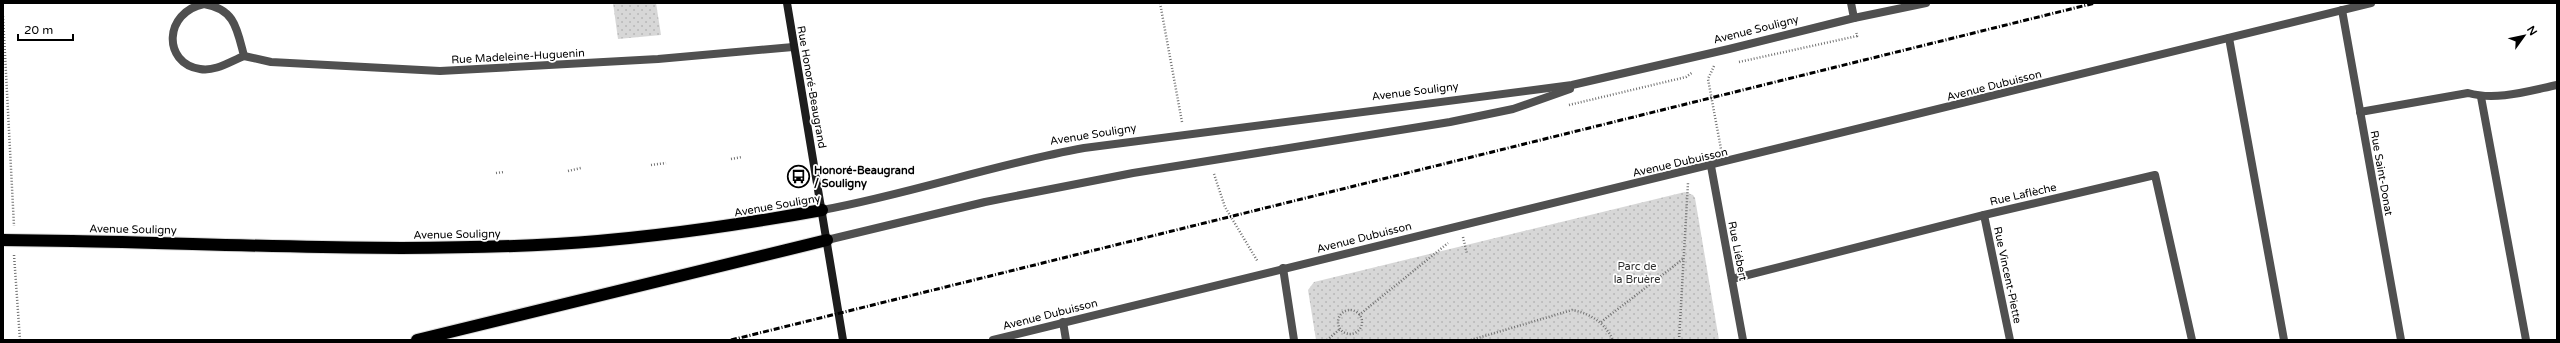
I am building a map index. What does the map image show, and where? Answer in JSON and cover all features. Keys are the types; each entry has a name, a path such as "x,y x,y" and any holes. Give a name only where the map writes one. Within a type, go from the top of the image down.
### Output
{"highway":[{"name":"Avenue Souligny","path":"3,240 429,248 515,246 652,236 822,210"},
{"name":"Avenue Souligny","path":"417,340 827,240"}],"main road":[{"name":"Rue Honoré-Beaugrand","path":"786,3 843,340"}],"street":[{"path":"1851,3 1854,18"},
{"name":"Avenue Souligny","path":"822,210 936,184 1006,163 1084,148 1593,80 1729,50 1854,18 1926,3"},
{"name":"Avenue Dubuisson","path":"993,340 1283,268 1711,166 2371,3"},
{"path":"204,4 220,8 232,19 244,56 210,69 190,66 176,52 173,42 173,32 176,21 183,12 193,6 204,4"},
{"name":"Rue Saint-Donat","path":"2342,10 2401,340"},
{"path":"2229,38 2284,340"},
{"name":"Rue Madeleine-Huguenin","path":"244,56 271,62 440,71 658,59 793,46"},
{"name":"Avenue Souligny","path":"827,240 985,202 1133,173 1450,122 1513,109 1593,80"},
{"path":"2360,112 2468,93 2482,97 2501,96 2557,86"},
{"path":"2482,97 2526,340"},
{"name":"Rue Liébert","path":"1711,166 1743,340"},
{"name":"Rue Laflèche","path":"1732,279 1984,214 2155,176 2192,340"},
{"name":"Rue Vincent-Piette","path":"1984,214 2010,340"},
{"path":"1283,268 1294,340"},
{"path":"1063,322 1066,340"}],"path":[{"path":"1160,3 1182,121"},
{"path":"3,16 14,233"},
{"path":"1714,66 1708,79 1721,150"},
{"path":"732,159 742,157"},
{"path":"651,164 666,163"},
{"path":"568,171 581,168"},
{"path":"1212,170 1225,207 1264,273"},
{"path":"1679,340 1689,171"},
{"path":"496,173 504,172"},
{"path":"1467,254 1462,232 1474,222"},
{"path":"1359,315 1450,242"},
{"path":"14,248 15,289 20,340"},
{"path":"1601,322 1683,259"},
{"path":"1353,310 1359,315 1362,322 1359,330 1351,334 1340,329 1339,318 1343,312 1353,310"},
{"path":"1471,340 1572,310 1584,312 1601,322 1613,340"},
{"path":"1327,340 1340,329"}],"green space":[{"path":"613,3 656,3 661,35 618,39"},
{"name":"Parc de la Bruère","path":"1685,192 1693,195 1695,198 1719,340 1316,340 1308,290 1314,282"}],"railway":[{"path":"731,340 2095,3"}],"place":[{"name":"Honoré-Beaugrand / Souligny","path":"798,176"}]}
